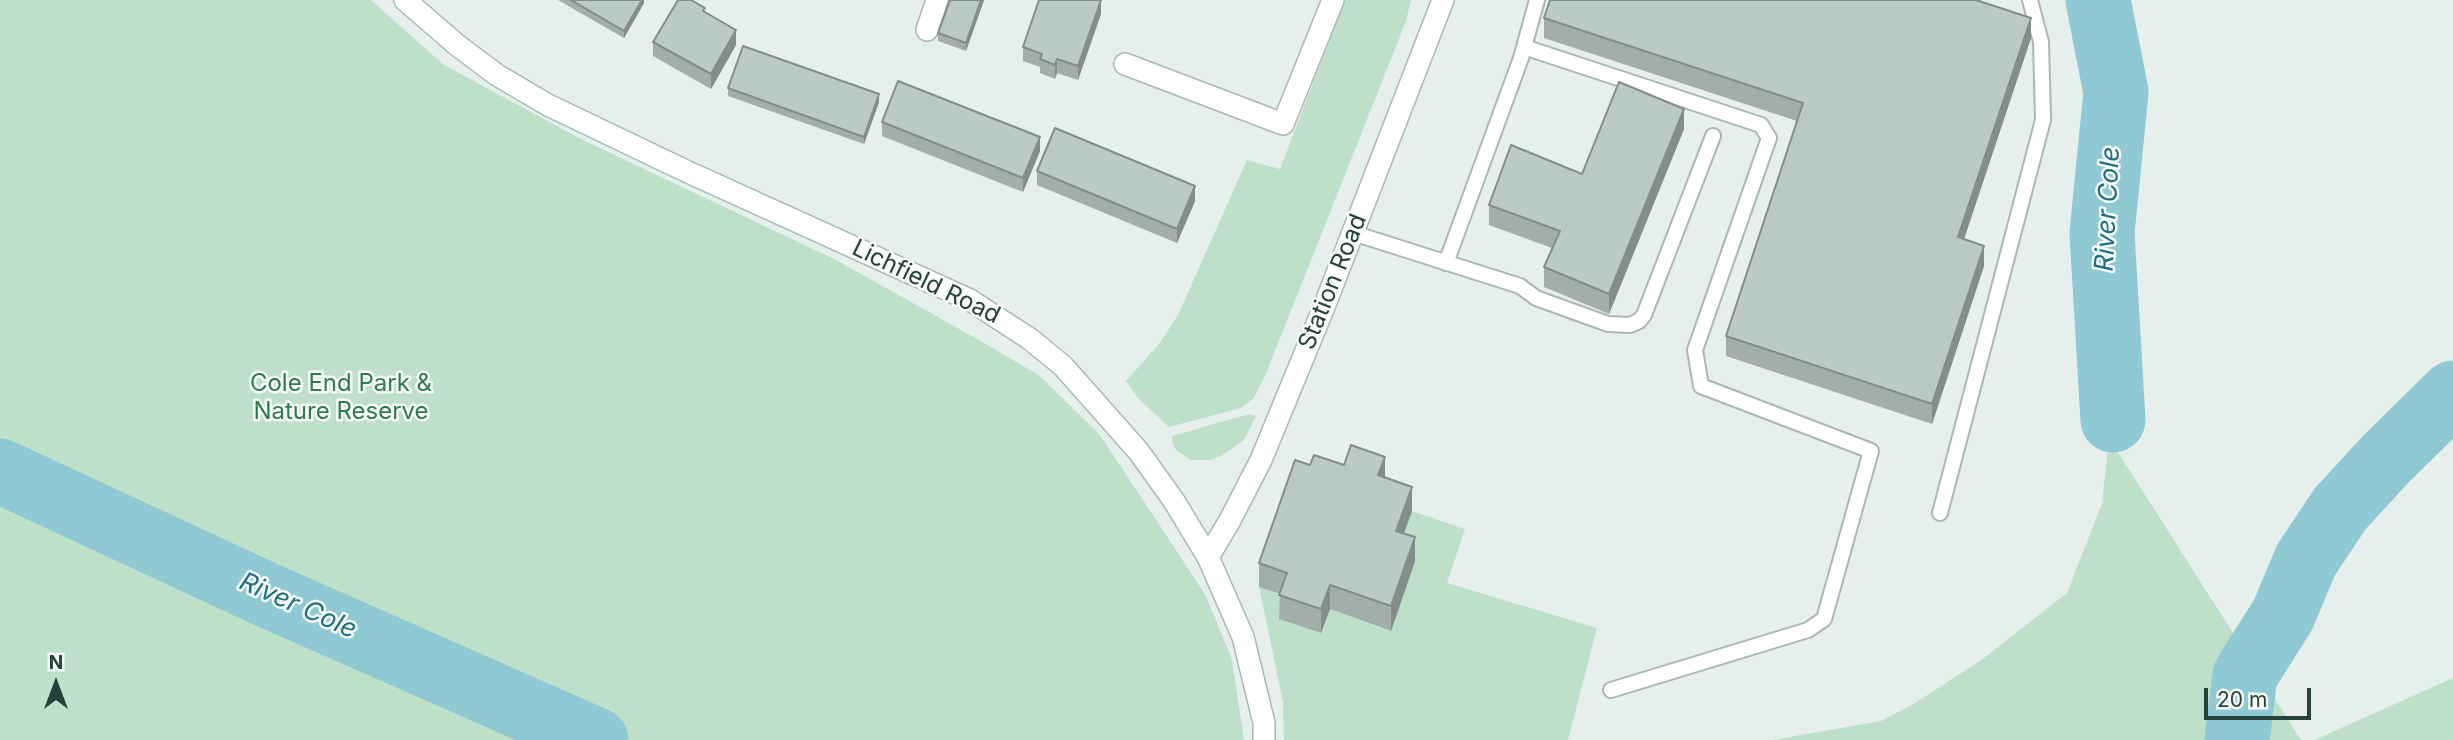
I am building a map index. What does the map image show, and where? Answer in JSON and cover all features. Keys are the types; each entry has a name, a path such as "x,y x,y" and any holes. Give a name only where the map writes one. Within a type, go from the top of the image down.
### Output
{"main road":[{"name":"Lichfield Road","path":"405,0 497,75 548,105 970,300 1003,320 1063,366 1146,462 1208,556 1243,637 1264,723 1264,740"},
{"path":"927,30 937,0"},
{"path":"1125,64 1283,124 1333,0"},
{"name":"Station Road","path":"1208,556 1261,460 1443,0"}],"lane":[{"path":"1446,263 1524,47 1537,0"},
{"path":"1940,513 2043,120 2041,42 2030,0"},
{"path":"1524,47 1762,125 1769,138 1695,350 1701,386 1871,451 1824,619 1808,630 1611,690"},
{"path":"1353,233 1520,286 1536,298 1608,324 1630,325 1644,315 1713,136"}],"green space":[{"name":"Cole End Park & Nature Reserve","path":"0,0 371,0 444,65 579,138 836,260 1040,376 1100,435 1206,596 1232,660 1244,740 0,740"},
{"path":"1345,0 1411,0 1406,21 1265,376 1253,399 1241,408 1169,427 1138,398 1126,381 1159,344 1178,315 1247,160 1280,169"},
{"path":"1249,414 1256,416 1244,440 1221,456 1210,460 1191,460 1173,445 1172,436"},
{"path":"2109,438 2301,740 1772,740 1881,721 1915,703 1980,661 2067,593 2102,504"},
{"path":"1412,511 1465,529 1447,583 1597,628 1568,740 1284,740 1283,702 1259,587 1287,597 1280,619 1321,633 1330,609 1390,631 1396,555"},
{"path":"2453,678 2453,740 2315,740 2321,737"}],"building":[{"path":"571,0 642,0 624,31"},
{"path":"678,0 691,0 705,8 703,11 736,30 711,74 653,42"},
{"path":"950,0 981,0 966,43 938,33"},
{"path":"1039,0 1101,0 1078,66 1057,59 1055,65 1040,59 1042,54 1023,47"},
{"path":"1550,0 1976,0 2031,18 1958,237 1984,246 1932,404 1726,336 1803,103 1544,18"},
{"path":"743,46 879,94 864,137 728,88"},
{"path":"898,81 1040,137 1023,178 882,122"},
{"path":"1619,82 1684,109 1609,294 1544,267 1560,231 1489,205 1511,145 1582,174"},
{"path":"1055,128 1195,186 1177,229 1037,171"},
{"path":"1351,445 1385,457 1378,475 1412,487 1396,531 1415,537 1391,606 1330,585 1321,609 1279,595 1287,573 1259,563 1295,460 1310,465 1314,455 1344,465"}],"waterway":[{"name":"River Cole","path":"2098,0 2116,92 2102,233 2113,420"},
{"name":"River Cole","path":"2237,740 2245,675 2283,615 2306,560 2340,509 2453,393"},
{"name":"River Cole","path":"0,471 267,595 596,740"}]}
